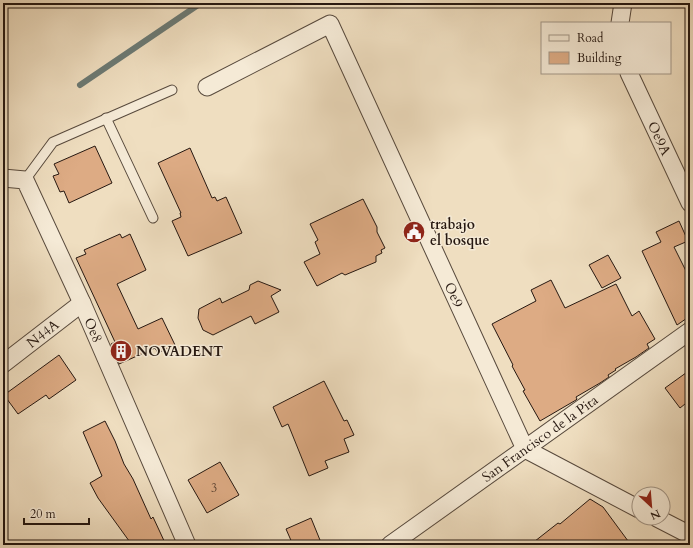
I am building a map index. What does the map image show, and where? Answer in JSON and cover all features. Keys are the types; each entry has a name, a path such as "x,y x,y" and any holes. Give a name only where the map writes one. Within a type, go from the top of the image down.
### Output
{"street":[{"path":"620,22 624,3"},
{"name":"Oe9","path":"207,87 330,24 525,449"},
{"name":"Oe9A","path":"629,74 690,203"},
{"path":"3,178 25,180"},
{"name":"Oe8","path":"25,180 82,304 187,545"},
{"name":"N44A","path":"3,364 82,304"},
{"name":"San Francisco de la Pita","path":"390,545 690,331"},
{"path":"525,449 631,505"},
{"path":"671,525 690,535"}],"lane":[{"path":"25,180 53,142 172,90"},
{"path":"106,118 153,218"}],"building":[{"path":"95,146 112,183 69,203 64,191 60,192 53,176 59,174 54,164"},
{"path":"190,148 212,198 215,197 217,201 226,197 242,233 188,256 172,221 181,217 181,213 158,163"},
{"path":"363,199 377,227 377,232 385,248 381,250 382,253 376,256 376,262 345,275 342,273 317,286 304,262 320,254 315,242 318,240 310,224"},
{"path":"679,221 688,241 674,247 690,279 690,316 677,325 642,251 661,242 656,232"},
{"path":"120,234 122,238 130,234 146,270 117,284 138,329 162,318 175,345 158,353 155,348 119,364 111,344 115,342 76,258 86,254 84,250"},
{"path":"608,255 621,278 602,288 589,265"},
{"path":"551,280 565,308 616,284 632,316 639,311 655,339 647,344 649,348 615,369 616,370 608,375 609,377 576,397 576,400 540,421 523,391 525,390 492,324 536,301 531,290"},
{"path":"258,281 281,290 271,296 279,312 255,324 251,316 213,335 203,330 198,318 199,309 220,298 222,303 249,290 250,285"},
{"path":"59,355 76,380 49,399 46,395 18,414 4,395"},
{"path":"690,370 690,400 680,408 665,388"},
{"path":"324,381 344,421 347,420 354,435 344,439 349,452 325,461 328,468 309,476 288,424 282,427 273,407"},
{"path":"105,421 151,519 153,517 166,545 132,545 98,498 90,483 102,476 83,432"},
{"path":"220,462 239,495 207,513 188,480"},
{"path":"590,499 603,507 631,545 530,545 558,523 560,524"},
{"path":"311,518 322,545 293,545 286,529"}],"waterway":[{"path":"80,85 201,3"}],"place":[{"name":"trabajo el bosque","path":"414,232"},
{"name":"NOVADENT","path":"121,351"}]}
